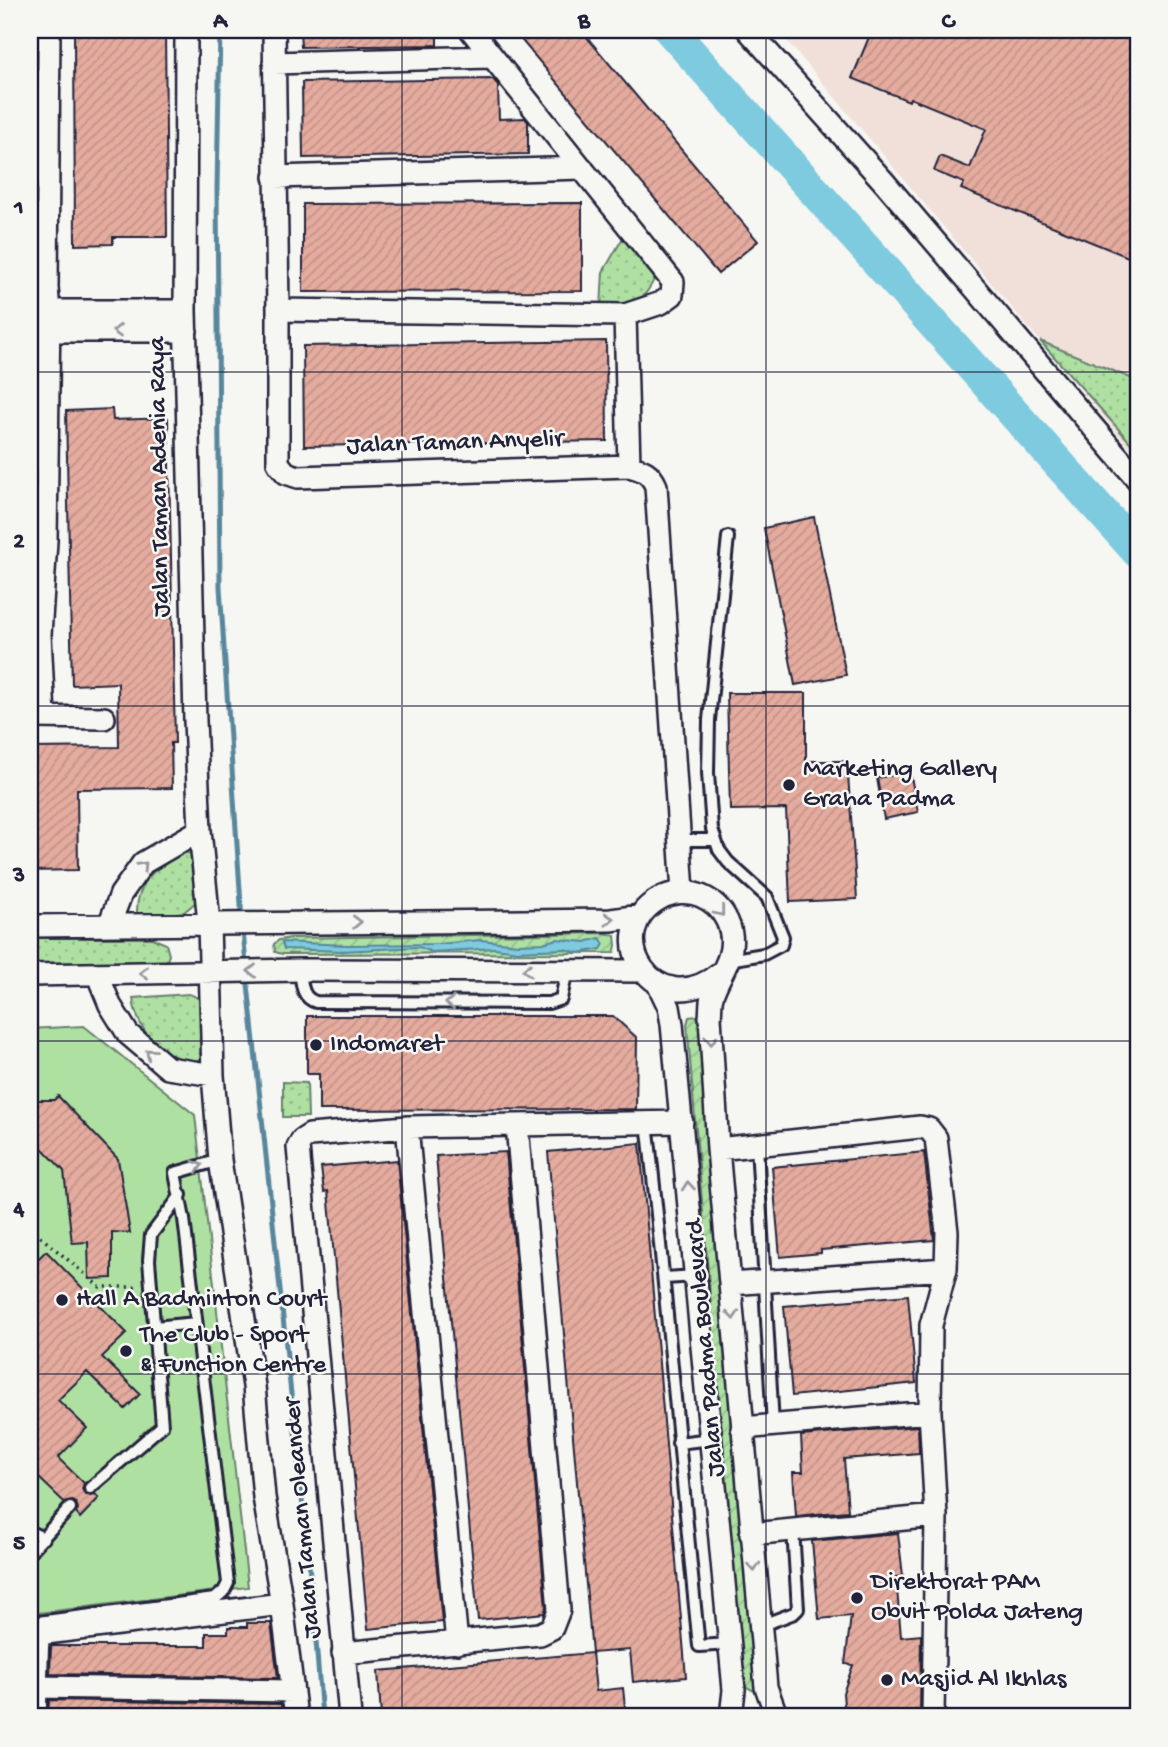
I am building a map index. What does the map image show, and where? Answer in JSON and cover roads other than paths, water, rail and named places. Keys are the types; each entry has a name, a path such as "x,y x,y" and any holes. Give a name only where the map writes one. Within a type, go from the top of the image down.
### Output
{"street":[{"path":"49,30 39,60 39,288 49,321 46,541 35,640 37,717 104,718"},
{"name":"Jalan Taman Adenia Raya","path":"186,30 185,321 195,721 200,830 210,923 213,1074 220,1160 254,1386 264,1497 282,1604 296,1717"},
{"name":"Jalan Taman Anyelir","path":"274,30 278,463 286,473 298,477 629,466"},
{"path":"278,310 625,315 661,303 672,295 673,282 471,30"},
{"path":"748,30 885,183 1138,480"},
{"path":"274,63 490,57"},
{"path":"275,177 582,168"},
{"path":"625,315 629,466 652,476 656,486 683,892"},
{"path":"49,321 185,321"},
{"path":"30,452 47,435"},
{"path":"30,523 46,541"},
{"path":"109,925 121,894 143,863 200,830"},
{"path":"30,975 296,970 567,970 651,978 674,989 691,989 707,984 724,966 731,936 724,914 713,902 699,895 683,892 666,895 651,903 640,916 634,944 637,959 651,978"},
{"path":"30,926 611,920 640,916"},
{"name":"Jalan Padma Boulevard","path":"724,966 712,998 710,1017 718,1149 766,1687 777,1717"},
{"path":"100,974 110,1005 128,1034 168,1068 213,1074"},
{"name":"Jalan Padma Boulevard","path":"651,978 668,1007 672,1024 734,1690 731,1717"},
{"path":"457,1643 407,1127 682,1122"},
{"path":"344,1653 540,1634 552,1628 558,1610 517,1125"},
{"name":"Jalan Taman Oleander","path":"350,1717 298,1147 302,1140 310,1135 407,1127"},
{"path":"718,1149 920,1127 929,1129 936,1138 947,1232 946,1269 931,1325 930,1412 936,1516 933,1717"},
{"path":"730,1284 946,1269"},
{"path":"742,1428 930,1412"},
{"path":"751,1534 936,1516"},
{"path":"36,1717 32,1631 282,1604"},
{"path":"36,1687 293,1691"}],"lane":[{"path":"724,966 764,954 781,945 783,937 767,897 728,862 715,840 708,773 709,720 728,537"},
{"path":"679,840 715,840"},
{"path":"296,970 304,993 309,1000 316,1002 549,1003 561,999 567,970"},
{"path":"648,1122 699,1646 730,1644"},
{"path":"757,1145 773,1425"},
{"path":"32,1631 215,1600 228,1583 181,1195 175,1173 220,1160"},
{"path":"90,1488 162,1426 149,1260 151,1235 181,1195"},
{"path":"665,1278 696,1276"},
{"path":"154,1327 196,1323"},
{"path":"678,1443 711,1438"},
{"path":"30,1552 71,1508"},
{"path":"760,1626 798,1609 793,1530"},
{"path":"30,1532 44,1538"}],"water":[{"path":"600,938 604,944 601,949 579,953 564,949 517,951 495,948 432,952 419,947 342,951 284,949 282,942 346,945 438,944 481,940 518,944 543,943 557,939 585,942"}],"waterway":[{"path":"220,30 217,188 220,587 242,920"},
{"path":"670,30 1138,552"},
{"path":"243,930 246,965"},
{"path":"247,975 313,1603 322,1717"}],"place":[{"name":"Marketing Gallery Graha Padma","path":"789,785"},
{"name":"Indomaret","path":"316,1045"},
{"name":"Hall A Badminton Court","path":"62,1300"},
{"name":"The Club - Sport & Function Centre","path":"126,1351"},
{"name":"Direktorat PAM Obvit Polda Jateng","path":"857,1598"},
{"name":"Masjid Al Ikhlas","path":"887,1680"}]}
